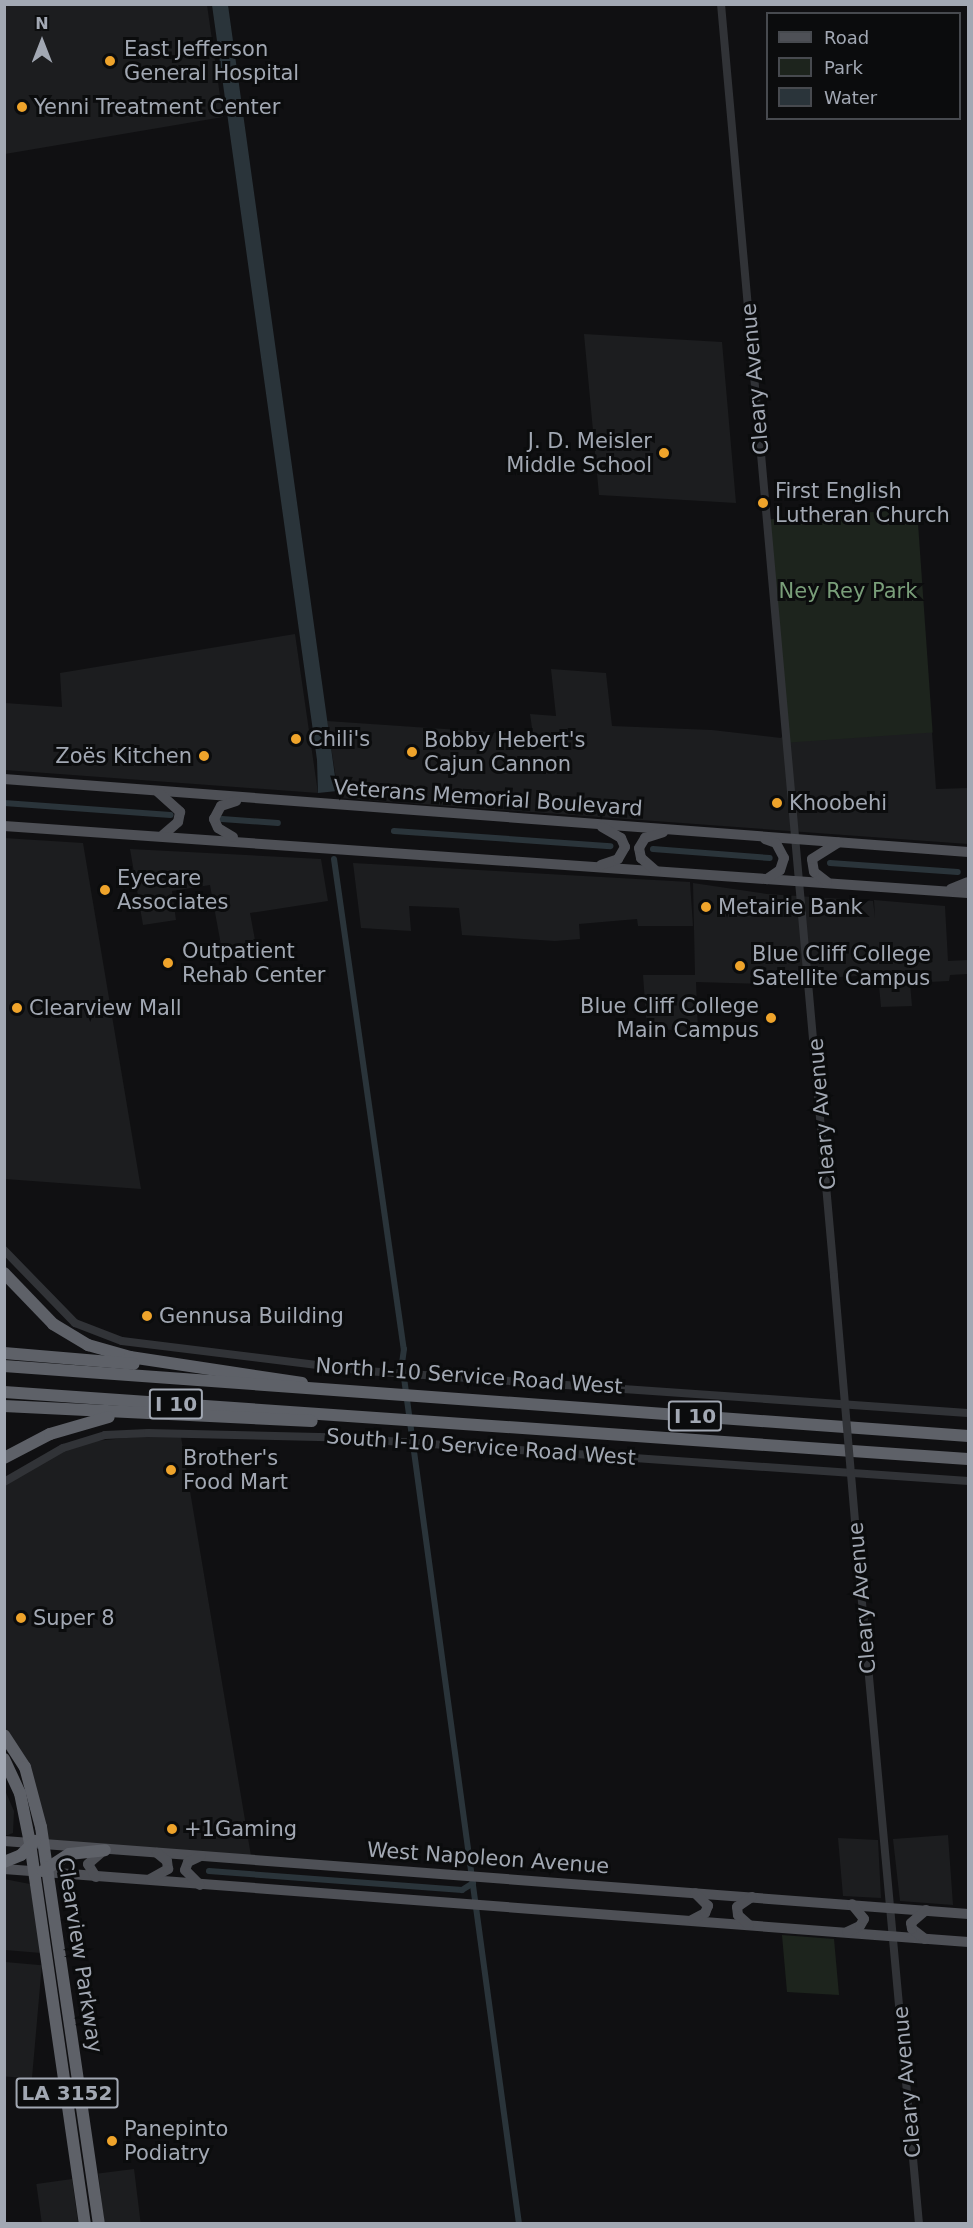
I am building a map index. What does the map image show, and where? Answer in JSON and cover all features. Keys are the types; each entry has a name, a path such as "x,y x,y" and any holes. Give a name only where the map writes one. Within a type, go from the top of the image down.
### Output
{"highway":[{"path":"4,1273 53,1324 88,1345 177,1365"},
{"path":"4,1353 177,1365 296,1380 313,1389"},
{"name":"I 10","path":"4,1366 969,1436"},
{"name":"I 10","path":"4,1392 969,1459"},
{"path":"4,1406 124,1414 329,1422 347,1416"},
{"path":"4,1458 50,1434 124,1414"},
{"name":"Clearview Parkway","path":"6,1737 28,1776 41,1827 35,1844"},
{"name":"Clearview Parkway","path":"4,1759 20,1793 43,1871 99,2223"},
{"path":"4,1862 35,1844"},
{"path":"43,1871 69,1854 105,1850"},
{"name":"Clearview Parkway","path":"43,1871 37,1885 85,2223"},
{"path":"75,2146 80,2150 85,2168 92,2170"},
{"path":"79,2172 86,2174 89,2193 95,2197"}],"main road":[{"name":"Veterans Memorial Boulevard","path":"4,780 969,852"},
{"path":"158,792 180,812 178,822 163,836"},
{"path":"241,841 218,828 214,819 221,806 242,799"},
{"path":"592,867 618,860 624,852 621,838 598,825"},
{"path":"4,826 969,893"},
{"path":"657,872 641,858 641,842 672,830"},
{"path":"756,837 776,843 782,851 782,864 768,879"},
{"path":"827,882 814,872 812,859 841,842"},
{"path":"945,851 969,862"},
{"path":"945,891 969,882"},
{"name":"West Napoleon Avenue","path":"4,1841 969,1914"},
{"path":"96,1877 88,1864 105,1850"},
{"path":"147,1880 168,1869 167,1861 157,1853"},
{"path":"200,1885 185,1870 188,1862 201,1856"},
{"path":"4,1869 969,1942"},
{"path":"692,1892 708,1906 705,1913 692,1920"},
{"path":"749,1925 738,1915 737,1907 752,1897"},
{"path":"847,1932 860,1926 864,1919 852,1904"},
{"path":"925,1940 912,1929 910,1923 927,1910"}],"street":[{"name":"Cleary Avenue","path":"721,4 863,1611 920,2223"},
{"name":"North I-10 Service Road West","path":"4,1250 61,1312 99,1335 128,1342 391,1373 969,1413"},
{"name":"South I-10 Service Road West","path":"4,1482 45,1455 105,1435 148,1432 400,1441 969,1481"}],"shaded area":[{"name":"East Jefferson General Hospital","path":"5,4 207,5 223,117 5,154"},
{"name":"J. D. Meisler Middle School","path":"584,334 722,342 736,503 599,495"},
{"path":"295,634 318,793 5,770 5,703 62,707 60,673"},
{"path":"551,669 606,673 612,726 712,730 781,738 786,732 932,732 936,789 968,788 968,844 339,798 327,721 533,735 530,714 556,716"},
{"path":"4,838 83,843 141,1189 5,1179"},
{"path":"130,849 321,859 328,901 250,913 257,951 223,956 210,885 172,891 176,920 143,925"},
{"path":"353,863 690,882 693,926 638,926 637,919 579,924 580,939 555,941 462,935 459,908 409,906 411,931 361,928"},
{"path":"693,883 767,894 873,901 875,918 874,900 945,906 948,961 968,960 968,974 950,975 949,981 910,983 912,1006 881,1007 878,975 802,979 802,985 696,982 698,1031 647,1029 643,975 695,975"},
{"path":"135,1437 181,1437 251,1856 47,1840 14,1740 5,1727 4,1484 55,1453 95,1441"},
{"path":"4,1788 14,1811 13,1833 8,1835 5,1835"},
{"path":"948,1835 953,1905 900,1901 893,1839"},
{"path":"838,1838 878,1840 881,1898 843,1896"},
{"path":"4,1879 30,1884 41,1953 5,1950"},
{"path":"5,1962 42,1965 32,2079 4,2076"},
{"path":"134,2169 141,2223 104,2224 98,2173"},
{"path":"72,2179 78,2223 42,2224 36,2184"}],"green space":[{"name":"Ney Rey Park","path":"917,509 933,732 783,743 767,519"},
{"path":"782,1935 834,1939 839,1995 787,1992"}],"water":[{"path":"212,5 228,5 337,791 318,793 317,760"}],"waterway":[{"path":"4,803 171,815"},
{"path":"222,819 278,823"},
{"path":"394,831 610,846"},
{"path":"653,849 770,858"},
{"path":"334,859 404,1349 402,1363 519,2224"},
{"path":"830,863 958,872"},
{"path":"209,1871 462,1890 473,1883"}],"place":[{"name":"East Jefferson General Hospital","path":"110,61"},
{"name":"Yenni Treatment Center","path":"22,107"},
{"name":"J. D. Meisler Middle School","path":"664,453"},
{"name":"First English Lutheran Church","path":"763,503"},
{"name":"Chili's","path":"296,739"},
{"name":"Bobby Hebert's Cajun Cannon","path":"412,752"},
{"name":"Zoës Kitchen","path":"204,756"},
{"name":"Khoobehi","path":"777,803"},
{"name":"Eyecare Associates","path":"105,890"},
{"name":"Metairie Bank","path":"706,907"},
{"name":"Outpatient Rehab Center","path":"168,963"},
{"name":"Blue Cliff College Satellite Campus","path":"740,966"},
{"name":"Clearview Mall","path":"17,1008"},
{"name":"Blue Cliff College Main Campus","path":"771,1018"},
{"name":"Gennusa Building","path":"147,1316"},
{"name":"Brother's Food Mart","path":"171,1470"},
{"name":"Super 8","path":"21,1618"},
{"name":"+1Gaming","path":"172,1829"},
{"name":"Panepinto Podiatry","path":"112,2141"}]}
